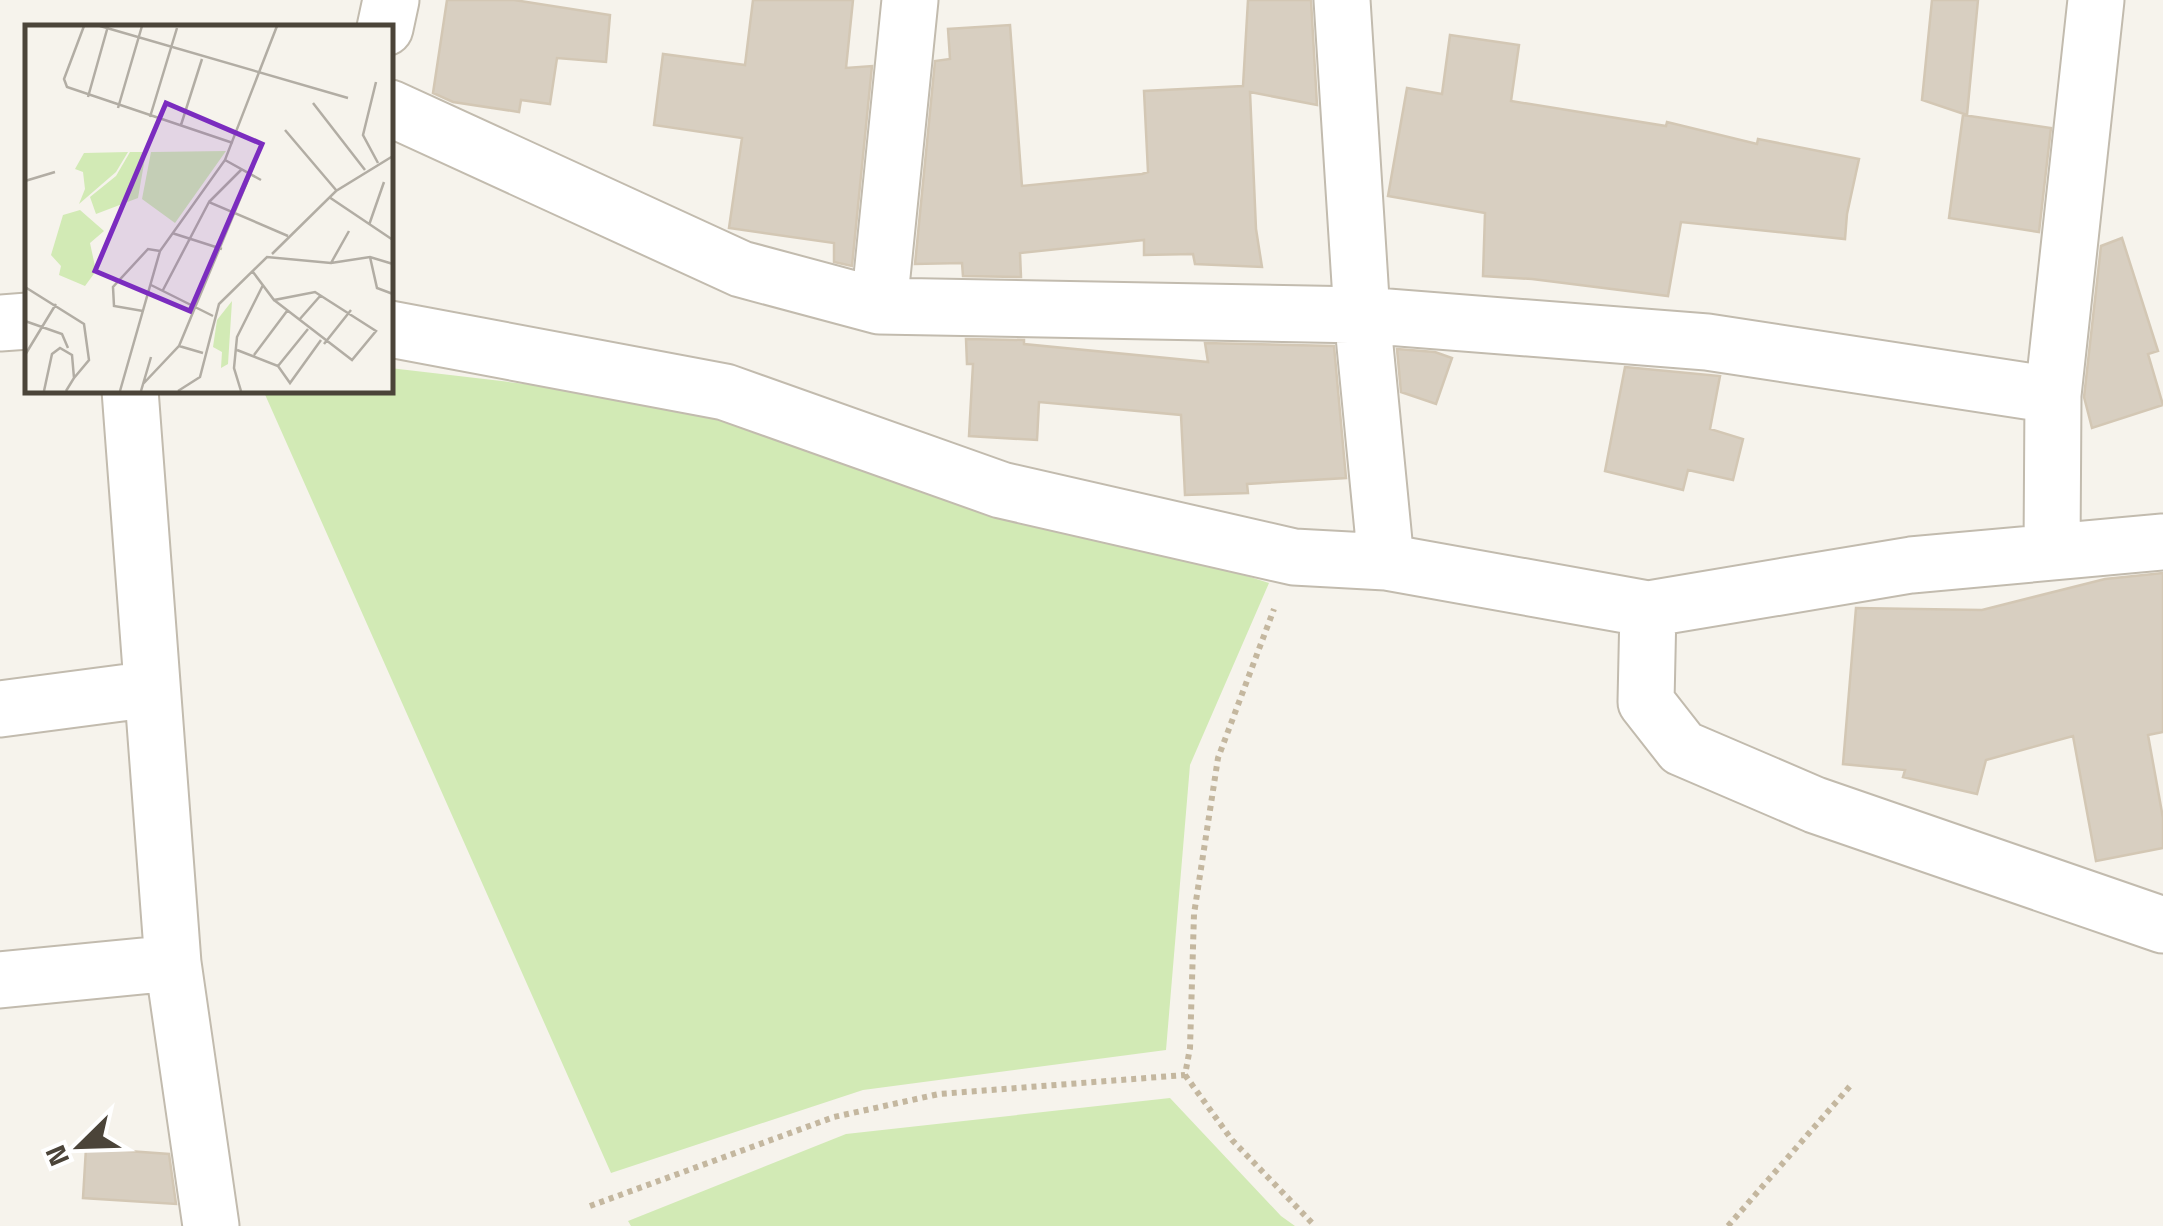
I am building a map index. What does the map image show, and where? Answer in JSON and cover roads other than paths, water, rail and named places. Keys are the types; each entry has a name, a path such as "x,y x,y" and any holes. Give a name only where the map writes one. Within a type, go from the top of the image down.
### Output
{"street":[{"path":"386,25 391,0"},
{"path":"879,306 910,0"},
{"path":"1342,0 1362,314 1386,562"},
{"path":"2052,552 2053,396 2096,0"},
{"path":"392,109 742,269 879,306 1362,314 1707,342 2053,396"},
{"path":"392,329 725,392 1001,490 1294,556 1386,562 1648,608 1911,564 2163,542"},
{"path":"130,392 173,963 212,1226"},
{"path":"1648,608 1646,702 1682,748 1815,805 2163,925"},
{"path":"0,709 152,690"},
{"path":"0,980 173,963"}]}
